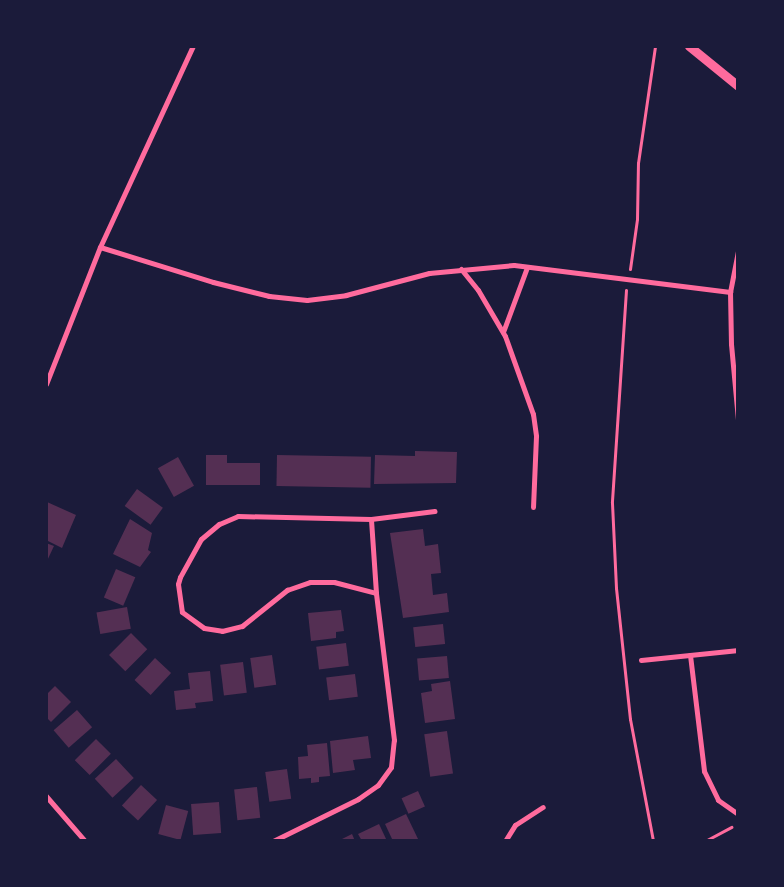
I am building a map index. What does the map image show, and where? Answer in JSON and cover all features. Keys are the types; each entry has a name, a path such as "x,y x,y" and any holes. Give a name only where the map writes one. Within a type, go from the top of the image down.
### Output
{"street":[{"path":"47,382 100,247 193,46"},
{"path":"689,46 738,86"},
{"path":"100,247 213,282 269,296 307,300 346,295 429,273 461,269 527,267 730,292"},
{"path":"738,251 730,292 731,344 738,420"},
{"path":"503,333 527,267"},
{"path":"461,269 478,290 503,333 534,414 536,436 533,507"},
{"path":"376,593 334,582 310,582 287,590 242,626 222,631 204,628 182,612 178,584 201,539 219,524 238,516 371,519 435,511"},
{"path":"273,841 358,799 378,785 391,767 394,740 376,593 371,519"},
{"path":"641,660 738,650"},
{"path":"690,655 701,755 709,786 718,800 738,814"},
{"path":"46,796 84,841"},
{"path":"505,841 515,825 543,806"},
{"path":"75,841 80,836"}],"path":[{"path":"653,841 630,719 616,588 612,503 627,279 632,261 638,163 655,46"},
{"path":"705,841 731,827"}],"building":[{"path":"415,451 457,452 456,483 374,484 375,455 415,456"},
{"path":"206,455 227,455 227,463 260,463 260,485 206,485"},
{"path":"277,455 371,457 370,488 276,486"},
{"path":"178,457 194,486 174,497 158,468"},
{"path":"137,489 163,508 151,525 125,506"},
{"path":"47,502 76,515 62,548 46,540"},
{"path":"130,519 152,533 148,550 151,552 140,567 113,554"},
{"path":"423,529 425,546 438,544 441,573 431,574 433,595 447,593 449,612 403,618 390,533"},
{"path":"46,543 54,546 46,563"},
{"path":"116,569 135,577 123,606 104,598"},
{"path":"127,607 131,629 100,634 96,612"},
{"path":"341,610 344,631 336,632 336,638 311,641 308,613"},
{"path":"443,624 445,644 415,647 413,627"},
{"path":"131,633 147,649 125,671 109,655"},
{"path":"346,643 349,666 319,669 316,647"},
{"path":"272,655 276,685 254,688 250,658"},
{"path":"447,656 449,678 419,681 417,659"},
{"path":"155,658 171,673 151,695 135,680"},
{"path":"243,662 247,693 224,696 220,665"},
{"path":"210,671 213,701 195,703 196,708 176,710 174,691 190,689 188,673"},
{"path":"355,674 358,697 329,700 326,678"},
{"path":"450,681 455,719 425,723 421,693 432,691 431,684"},
{"path":"55,686 71,702 51,722 46,717 46,695"},
{"path":"77,710 92,727 69,748 54,730"},
{"path":"447,731 453,774 430,777 424,734"},
{"path":"368,736 371,758 353,760 355,770 333,773 330,741"},
{"path":"96,739 111,754 90,775 75,760"},
{"path":"327,743 330,776 319,777 319,782 311,783 311,778 299,779 298,757 308,756 307,745"},
{"path":"116,759 134,778 113,798 95,779"},
{"path":"287,769 291,799 269,802 265,772"},
{"path":"141,785 157,800 138,820 122,805"},
{"path":"257,787 260,818 237,820 234,789"},
{"path":"418,791 425,807 408,814 402,798"},
{"path":"219,802 221,833 193,835 191,804"},
{"path":"166,805 188,811 180,840 158,834"},
{"path":"406,814 419,841 393,841 385,824"},
{"path":"379,824 387,841 362,841 358,834"},
{"path":"352,834 355,841 338,841"}]}
